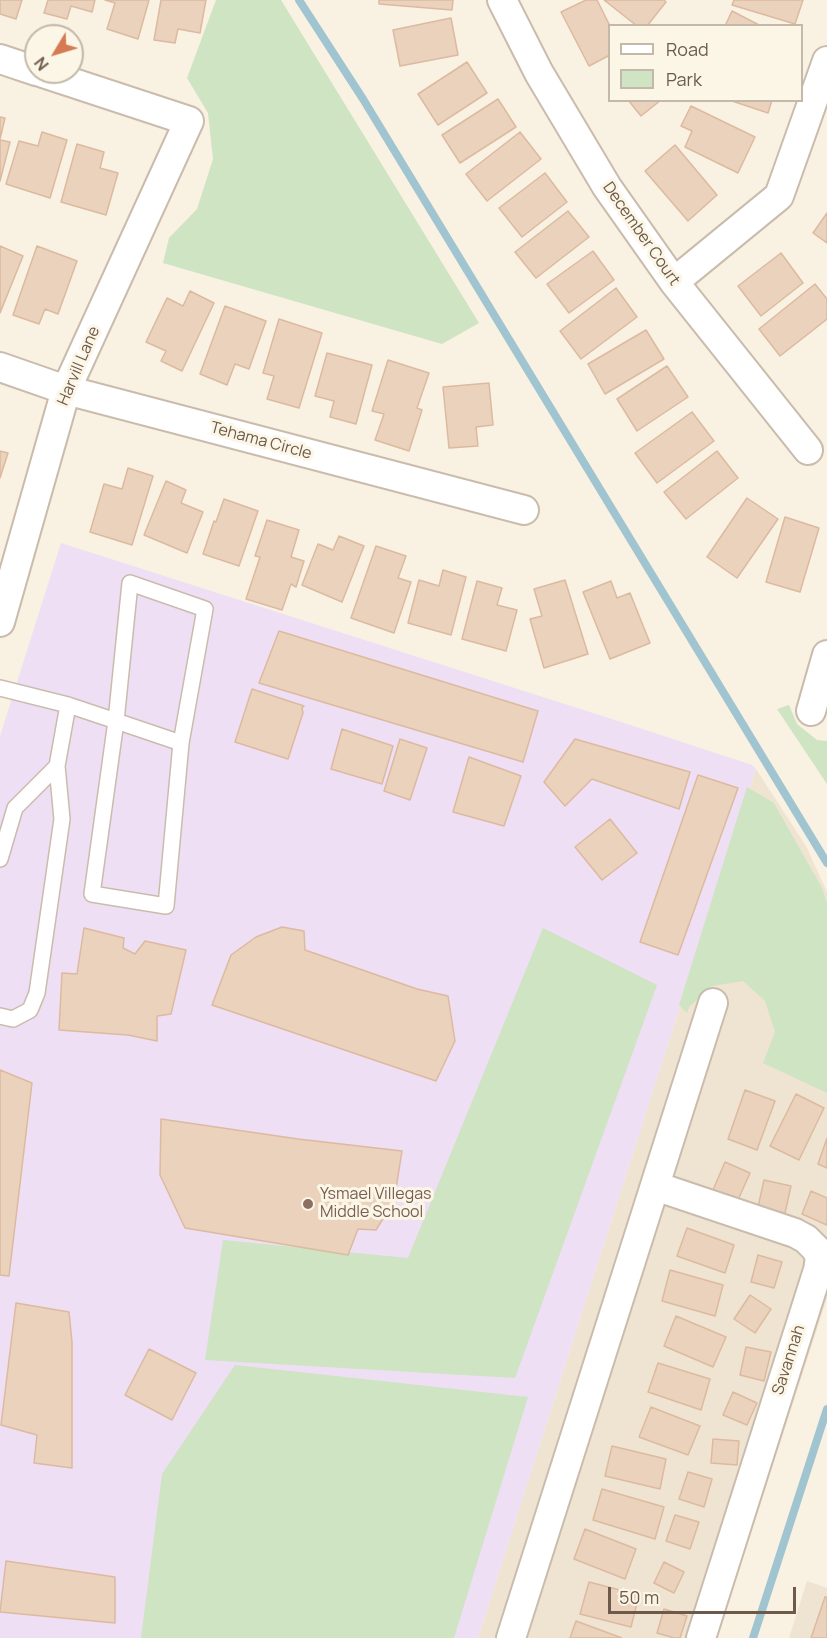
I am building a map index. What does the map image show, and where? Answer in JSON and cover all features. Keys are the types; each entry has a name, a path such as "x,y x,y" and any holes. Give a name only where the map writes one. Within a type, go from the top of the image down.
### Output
{"street":[{"name":"December Court","path":"502,0 539,73 608,187 674,282 808,450"},
{"path":"0,59 24,67"},
{"path":"674,282 778,196 827,61"},
{"name":"Harvill Lane","path":"0,622 66,390 189,121 77,84"},
{"name":"Tehama Circle","path":"0,367 66,390 524,510"},
{"path":"811,711 827,655"},
{"path":"511,1638 713,1003"},
{"name":"Savannah","path":"655,1186 795,1233 806,1239 816,1249 820,1258 815,1281 701,1638"}],"lane":[{"path":"130,584 205,609 181,743 166,906 92,894 116,721 130,584"},
{"path":"0,688 68,705 181,743"},
{"path":"0,1016 13,1020 30,1010 37,993 62,819 57,766 68,705"},
{"path":"0,859 15,808 57,766"}],"shaded area":[{"name":"Ysmael Villegas Middle School","path":"61,543 621,722 752,765 756,769 478,1638 0,1638 0,736"},
{"path":"756,769 806,846 827,892 827,1298 717,1638 478,1638"},
{"path":"807,1581 827,1588 827,1638 789,1638"}],"green space":[{"path":"216,0 281,0 479,323 442,344 163,263 169,238 197,209 213,159 208,113 187,78"},
{"path":"789,705 797,724 817,740 827,741 827,784 777,709"},
{"path":"747,787 774,803 822,888 827,903 827,1093 763,1063 775,1032 765,1001 743,981 712,986 689,1007 687,1013 679,1005"},
{"path":"543,928 657,985 515,1378 205,1360 223,1240 408,1258"},
{"path":"235,1365 528,1397 454,1638 141,1638 162,1474"}],"building":[{"path":"0,0 22,0 16,19 0,14"},
{"path":"48,0 95,0 92,12 71,6 67,19 44,13"},
{"path":"105,0 149,0 138,39 107,29 115,3"},
{"path":"161,0 206,0 200,33 178,29 175,43 154,40"},
{"path":"379,0 453,0 452,10 379,4"},
{"path":"586,0 597,0 609,24 608,56 589,66 561,12"},
{"path":"604,0 664,0 666,2 649,24 634,24"},
{"path":"734,0 803,0 795,24 732,5"},
{"path":"732,11 757,24 726,24"},
{"path":"451,18 458,55 400,66 393,30"},
{"path":"467,62 487,93 438,125 418,94"},
{"path":"498,99 516,127 460,163 442,135"},
{"path":"630,102 658,102 641,116"},
{"path":"735,102 771,102 768,113"},
{"path":"691,106 755,137 738,173 685,147 692,131 681,126"},
{"path":"0,117 5,118 0,139"},
{"path":"42,132 67,140 50,198 6,184 19,141 38,146"},
{"path":"520,132 541,159 487,201 466,174"},
{"path":"0,140 10,142 0,181"},
{"path":"77,144 104,152 100,168 118,173 106,215 61,202"},
{"path":"675,145 717,195 688,221 645,171"},
{"path":"545,173 567,202 522,237 499,208"},
{"path":"568,211 589,237 536,278 515,252"},
{"path":"827,213 827,243 813,233"},
{"path":"0,246 23,256 0,313"},
{"path":"37,246 77,261 58,314 45,309 39,324 13,315"},
{"path":"593,251 614,280 569,313 547,284"},
{"path":"781,253 803,283 761,316 738,286"},
{"path":"815,284 827,299 827,319 780,356 759,329"},
{"path":"616,288 637,317 581,359 560,331"},
{"path":"190,291 214,303 182,371 161,361 166,351 146,342 167,298 183,306"},
{"path":"225,306 266,321 249,369 235,364 227,385 200,374"},
{"path":"279,319 322,333 299,408 267,399 274,376 263,373"},
{"path":"646,330 664,359 605,394 588,364"},
{"path":"327,353 372,365 356,424 330,417 334,401 315,396"},
{"path":"388,360 429,373 417,408 422,410 409,451 375,440 384,414 372,411"},
{"path":"667,366 688,397 637,431 617,399"},
{"path":"489,383 493,425 476,427 478,446 449,448 443,387"},
{"path":"692,412 714,441 657,483 635,453"},
{"path":"0,451 8,453 0,478"},
{"path":"717,451 738,478 686,519 664,492"},
{"path":"128,468 153,476 132,545 90,532 104,484 122,489"},
{"path":"166,481 186,490 181,503 203,512 187,553 144,535"},
{"path":"747,498 778,519 737,578 707,557"},
{"path":"224,499 258,511 239,566 203,554"},
{"path":"785,517 819,528 800,592 766,582"},
{"path":"267,520 299,530 291,557 304,561 296,587 291,584 282,610 246,599 260,557 255,556"},
{"path":"339,536 364,546 342,602 302,585 318,544 333,550"},
{"path":"376,546 406,556 398,578 411,582 394,633 351,618"},
{"path":"443,570 466,577 451,635 408,623 419,580 439,586"},
{"path":"565,580 588,654 544,668 530,619 542,616 534,589"},
{"path":"477,581 502,588 497,605 517,610 506,651 462,639"},
{"path":"611,581 617,598 630,593 650,643 610,659 583,592"},
{"path":"279,631 538,711 523,762 259,683"},
{"path":"252,689 304,706 288,759 235,742"},
{"path":"342,729 393,746 382,784 331,769"},
{"path":"400,739 427,748 410,800 384,791"},
{"path":"575,739 690,772 679,809 592,779 565,806 544,782"},
{"path":"469,757 521,776 504,826 453,812"},
{"path":"698,775 738,788 678,955 640,942"},
{"path":"610,819 637,853 602,880 575,847"},
{"path":"282,927 304,931 305,950 417,989 448,996 455,1041 436,1081 212,1005 231,955 256,937"},
{"path":"84,928 124,938 123,948 135,954 145,941 186,950 171,1014 157,1016 157,1041 128,1035 59,1030 62,973 77,974"},
{"path":"0,1070 32,1083 9,1276 0,1275"},
{"path":"745,1090 775,1101 757,1150 728,1139"},
{"path":"796,1094 824,1108 799,1160 770,1146"},
{"path":"161,1119 402,1151 394,1201 376,1230 358,1229 348,1255 185,1228 160,1175"},
{"path":"827,1138 827,1168 818,1164"},
{"path":"725,1162 750,1173 738,1200 713,1190"},
{"path":"764,1180 791,1186 785,1213 758,1207"},
{"path":"811,1191 827,1198 827,1225 802,1214"},
{"path":"687,1228 734,1245 725,1273 677,1256"},
{"path":"758,1255 782,1262 774,1288 751,1282"},
{"path":"670,1270 723,1285 715,1316 662,1301"},
{"path":"750,1295 771,1309 755,1333 734,1319"},
{"path":"16,1303 69,1312 72,1342 72,1468 34,1463 37,1435 1,1425"},
{"path":"676,1316 726,1337 713,1367 664,1346"},
{"path":"746,1347 771,1352 764,1381 740,1375"},
{"path":"149,1349 196,1373 172,1420 125,1395"},
{"path":"658,1363 710,1379 701,1410 648,1392"},
{"path":"733,1392 757,1403 747,1425 723,1415"},
{"path":"651,1407 700,1426 688,1455 639,1437"},
{"path":"713,1439 739,1441 737,1465 711,1463"},
{"path":"612,1446 666,1459 660,1489 605,1476"},
{"path":"688,1472 712,1479 704,1507 679,1499"},
{"path":"602,1489 664,1507 655,1539 593,1520"},
{"path":"675,1515 699,1522 690,1549 666,1541"},
{"path":"585,1529 636,1549 625,1579 574,1559"},
{"path":"6,1561 115,1577 115,1623 0,1612"},
{"path":"664,1562 684,1572 674,1593 654,1583"},
{"path":"589,1582 639,1595 631,1627 580,1614"},
{"path":"825,1597 827,1597 827,1638 811,1638"},
{"path":"664,1609 687,1616 680,1638 657,1633"},
{"path":"576,1621 622,1638 570,1638"}],"waterway":[{"path":"299,0 363,99 827,863"},
{"path":"753,1638 827,1409"}],"place":[{"name":"Ysmael Villegas Middle School","path":"308,1204"}]}
